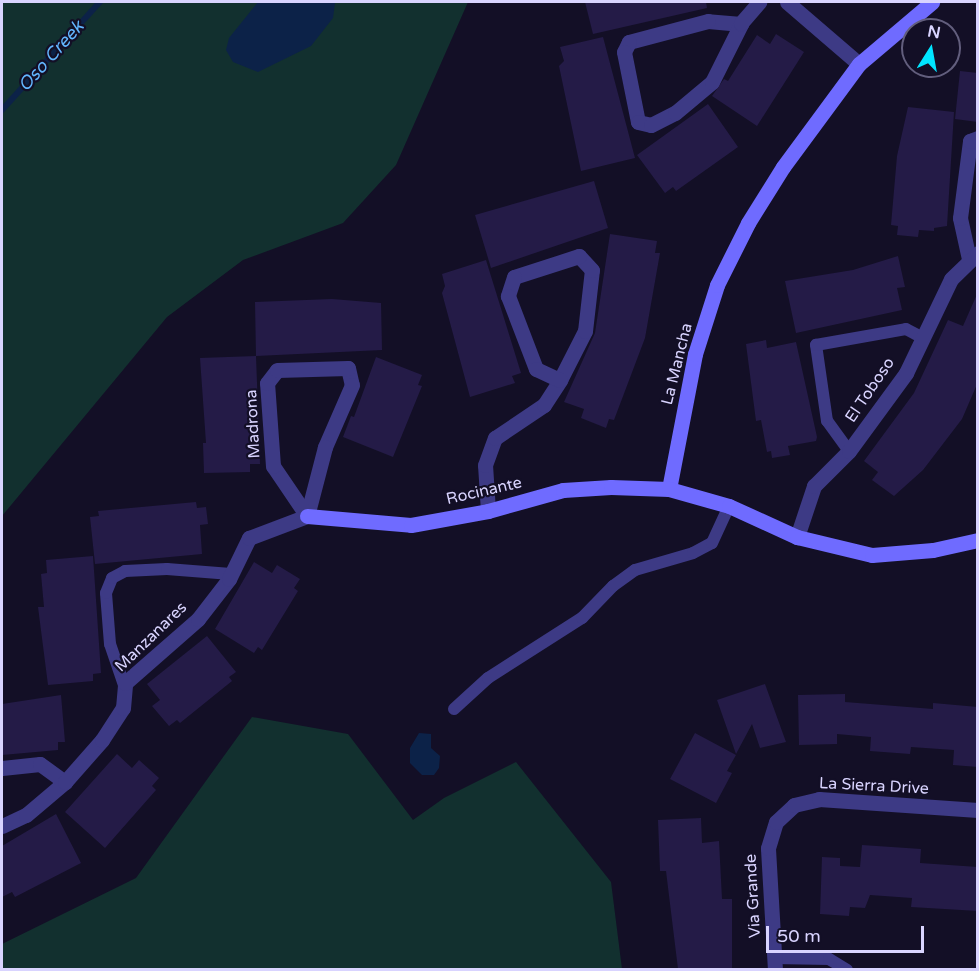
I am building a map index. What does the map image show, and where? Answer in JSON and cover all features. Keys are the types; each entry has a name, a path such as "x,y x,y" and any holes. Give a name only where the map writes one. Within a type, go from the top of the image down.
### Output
{"street":[{"path":"741,24 708,21 629,42 624,52 638,122 651,125 675,113 711,82 741,24 759,2"},
{"path":"787,2 859,64"},
{"name":"La Mancha","path":"669,489 695,354 717,285 748,223 783,167 859,64 932,2"},
{"name":"El Toboso","path":"797,537 814,486 849,451 906,373 951,279 974,256 960,218 970,141 978,138"},
{"path":"488,511 485,465 495,438 544,405 560,380 585,331 592,270 579,256 514,277 508,296 536,369 560,380"},
{"name":"Madrona","path":"348,368 352,385 325,447 307,516 273,466 267,383 277,370 348,368"},
{"path":"669,489 729,506 797,537 872,555 933,550 978,540"},
{"name":"Rocinante","path":"307,516 411,525 488,511 563,490 669,489"},
{"name":"Manzanares","path":"2,826 26,815 65,782 102,740 123,708 125,683 198,619 231,574 249,538 307,516"},
{"path":"2,768 40,764 65,782"},
{"name":"La Sierra Drive","path":"776,822 794,805 819,799 978,810"},
{"name":"Via Grande","path":"775,964 768,848 776,822"}],"lane":[{"path":"849,451 827,421 816,345 906,328 923,338"},
{"path":"454,709 488,678 582,618 613,586 635,570 693,553 712,543 729,506"},
{"path":"125,688 110,644 106,593 112,579 124,571 167,569 231,574"},
{"path":"775,964 829,959 847,969"}],"green space":[{"path":"2,2 468,2 396,165 343,223 243,260 167,317 2,516"},
{"path":"252,717 348,734 413,820 444,798 516,762 611,882 622,969 2,969 2,944 136,878"}],"water":[{"path":"258,2 335,3 333,18 311,46 258,72 233,62 226,50 229,38"},
{"path":"419,733 431,734 431,748 440,756 439,768 434,775 422,775 410,763 410,748"}],"building":[{"path":"585,2 706,2 707,8 593,34"},
{"path":"776,34 804,52 757,126 712,96 724,79 728,81 757,35 770,44"},
{"path":"603,37 635,158 581,171 559,66 564,61 560,47"},
{"path":"961,71 978,73 978,122 955,119"},
{"path":"708,104 738,147 676,191 673,187 665,193 637,155"},
{"path":"908,107 954,112 947,226 934,228 934,231 919,230 918,237 897,235 898,226 891,225 897,156"},
{"path":"594,181 608,228 491,268 475,215"},
{"path":"610,234 657,241 655,253 660,253 645,338 614,420 609,419 606,428 581,418 584,409 564,402 595,333"},
{"path":"898,256 905,287 897,288 902,310 796,333 785,281 853,270"},
{"path":"486,260 521,373 512,376 515,383 470,397 442,293 445,286 442,274"},
{"path":"978,292 978,382 962,419 923,470 894,496 872,480 878,472 864,461 914,393 948,320 963,326"},
{"path":"332,299 381,303 382,350 256,356 255,302"},
{"path":"766,340 767,348 796,342 817,437 816,441 788,446 790,455 772,458 771,451 767,452 761,420 756,421 746,344"},
{"path":"256,356 260,464 250,464 250,472 204,473 203,443 206,443 200,358"},
{"path":"376,357 422,375 418,385 422,386 393,457 343,437 351,416 354,417"},
{"path":"196,502 197,508 206,507 208,524 200,525 202,554 95,564 90,517 99,516 98,511"},
{"path":"93,556 101,673 93,674 93,681 48,685 38,607 44,607 41,574 47,573 46,560"},
{"path":"254,562 272,573 277,565 300,579 294,588 298,591 262,650 258,647 254,653 215,629"},
{"path":"207,636 236,672 229,677 232,681 180,723 177,720 169,726 152,706 160,700 147,684"},
{"path":"765,684 786,742 760,748 752,724 736,754 717,700"},
{"path":"845,694 845,702 933,709 933,703 978,707 978,767 953,765 954,750 911,747 910,754 870,751 871,737 837,734 837,744 799,745 798,695"},
{"path":"61,695 65,742 58,742 58,750 2,755 2,704"},
{"path":"695,733 736,755 727,771 732,773 716,803 670,779"},
{"path":"117,754 132,768 139,760 159,778 152,786 156,790 105,848 65,812"},
{"path":"56,814 81,863 15,897 12,892 2,897 2,846"},
{"path":"701,818 702,843 719,841 722,899 732,899 732,969 678,969 666,871 660,871 658,820"},
{"path":"862,845 921,849 920,863 978,867 978,911 911,907 912,898 870,895 865,908 850,907 849,916 820,914 822,857 840,858 840,866 860,867"}],"waterway":[{"name":"Oso Creek","path":"2,110 100,2"}]}
